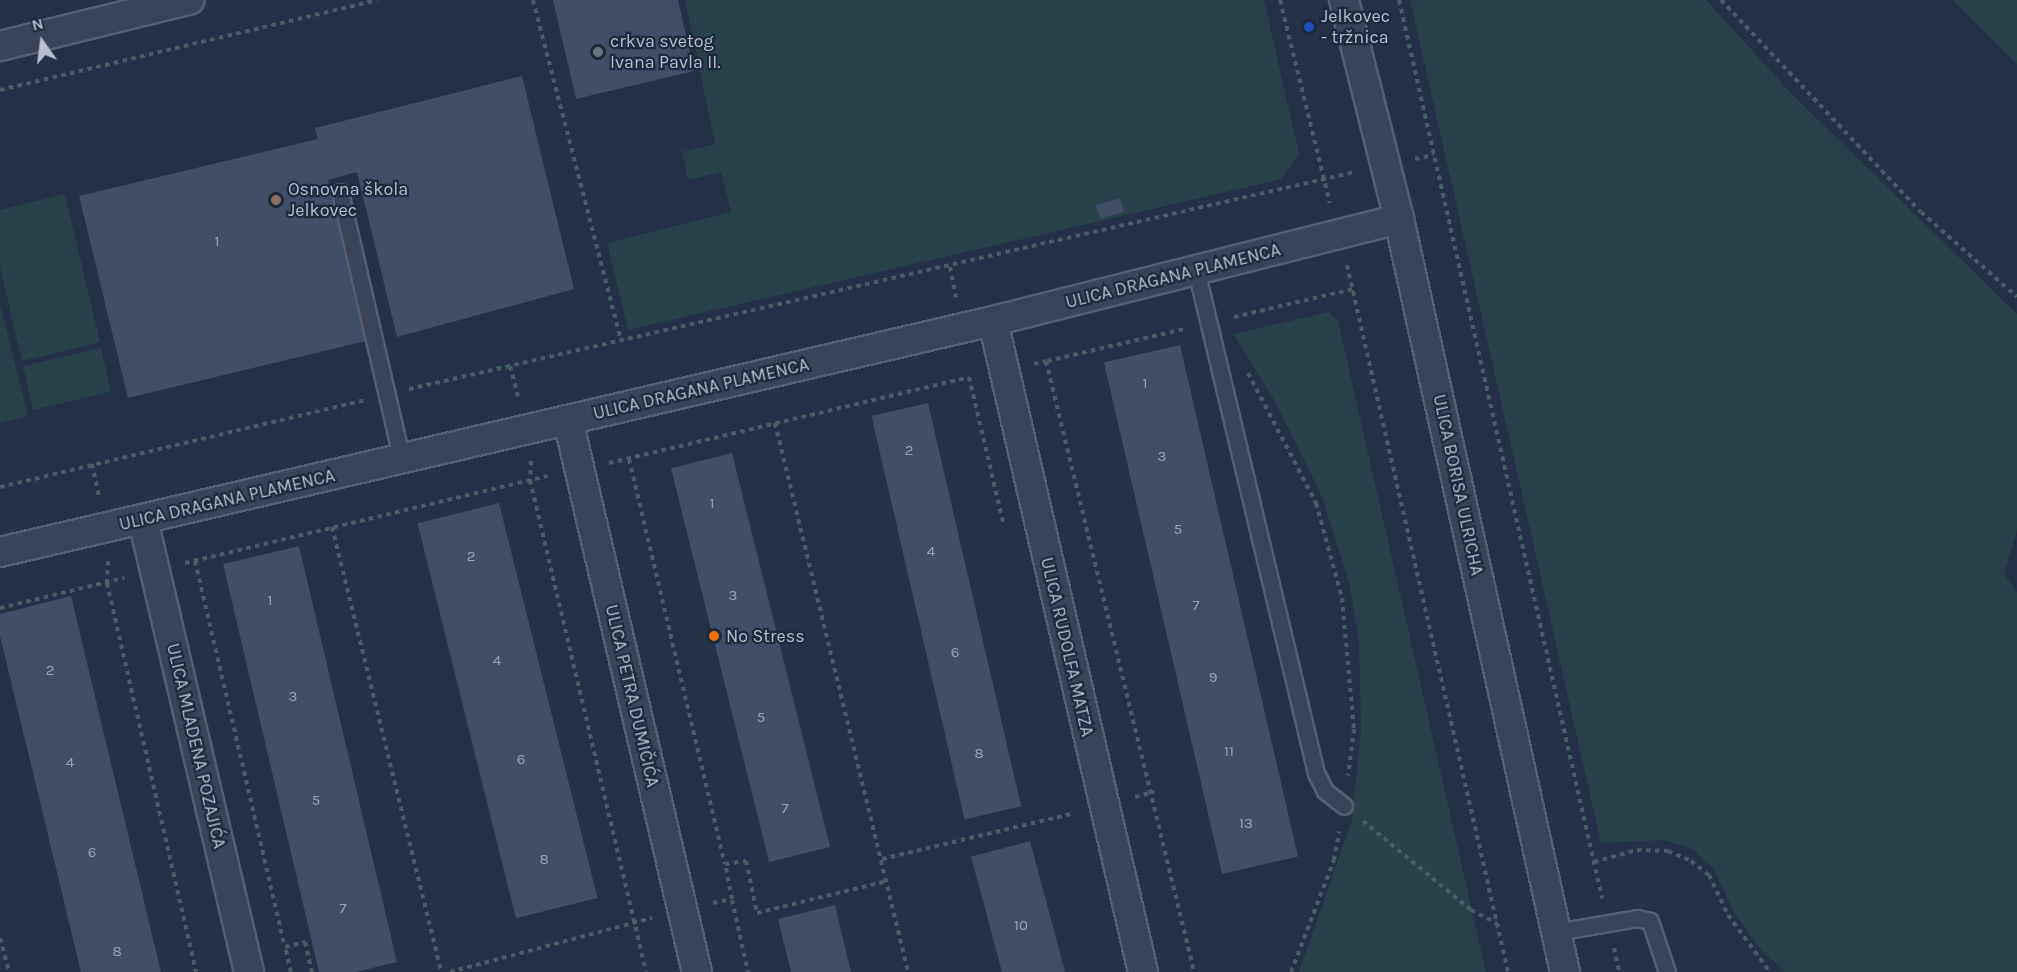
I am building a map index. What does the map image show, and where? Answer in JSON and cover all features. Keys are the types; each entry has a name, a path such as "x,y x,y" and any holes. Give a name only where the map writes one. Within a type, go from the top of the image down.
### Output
{"street":[{"path":"0,46 189,0"},
{"name":"ULICA BORISA ULRICHA","path":"1344,0 1400,219 1565,972"},
{"name":"ULICA DRAGANA PLAMENCA","path":"0,552 993,321 1400,219"},
{"name":"ULICA RUDOLFA MATZA","path":"993,321 1143,972"},
{"name":"ULICA PETRA DUMIČIĆA","path":"568,420 697,972"},
{"name":"ULICA MLADENA POZAJIĆA","path":"143,520 249,972"}],"lane":[{"path":"340,192 402,460"},
{"path":"1196,270 1316,773 1325,791 1344,806"},
{"path":"1556,932 1637,918 1650,921 1667,972"}],"path":[{"path":"0,90 377,0"},
{"path":"533,0 621,341"},
{"path":"1280,0 1323,179 1340,234 1353,289 1508,972"},
{"path":"1399,0 1604,904"},
{"path":"1721,0 1921,212 2017,297"},
{"path":"0,487 510,366 950,267 1323,179"},
{"path":"950,267 959,310"},
{"path":"1027,365 1353,289"},
{"path":"1241,361 1316,503 1342,598 1354,729 1334,860 1291,972"},
{"path":"1047,362 1194,972"},
{"path":"510,366 522,412"},
{"path":"606,464 969,377"},
{"path":"775,423 908,972"},
{"path":"531,456 530,480 646,972"},
{"path":"629,459 725,864 748,972"},
{"path":"92,464 100,499"},
{"path":"178,564 530,480"},
{"path":"332,527 441,972"},
{"path":"195,561 291,972"},
{"path":"0,608 128,577"},
{"path":"107,583 196,972"},
{"path":"1344,806 1471,910 1497,923"},
{"path":"882,859 1080,812"},
{"path":"1594,862 1637,850 1668,851 1691,861 1709,875 1733,924 1770,972"},
{"path":"725,864 746,861 757,913 887,881"},
{"path":"704,905 732,899"},
{"path":"450,972 664,915"},
{"path":"1611,936 1619,972"},
{"path":"0,938 9,972"},
{"path":"285,947 305,942 312,972"}],"green space":[{"path":"685,0 1264,0 1299,154 1282,179 628,330 607,243 731,212 721,172 688,180 682,152 715,144"},
{"path":"1410,0 1706,0 1791,93 2017,314 2017,530 2004,574 2017,593 2017,972 1785,972 1761,950 1734,912 1714,869 1692,849 1664,840 1601,843"},
{"path":"1953,0 2017,0 2017,64"},
{"path":"65,194 100,342 22,361 0,267 0,210"},
{"path":"0,304 28,416 0,423"},
{"path":"1329,312 1338,321 1486,972 1299,972 1352,820 1361,728 1359,644 1350,586 1322,497 1276,403 1233,334"},
{"path":"101,348 111,392 33,410 23,366"}],"building":[{"path":"553,0 678,0 694,71 576,99"},
{"path":"522,76 574,289 397,337 357,172 328,180 366,341 128,398 79,196 318,139 315,128"},
{"path":"1120,198 1124,211 1100,219 1096,205"},
{"path":"1180,345 1298,857 1222,874 1104,363"},
{"path":"928,403 1021,806 965,819 871,416"},
{"path":"732,453 830,847 769,862 671,468"},
{"path":"499,503 597,898 516,918 417,523"},
{"path":"299,546 397,962 356,972 319,972 223,564"},
{"path":"71,596 161,972 81,972 0,636 0,614"},
{"path":"1030,841 1065,971 1002,972 971,857"},
{"path":"835,905 851,972 791,972 778,919"}],"place":[{"name":"Jelkovec - tržnica","path":"1309,27"},
{"name":"crkva svetog Ivana Pavla II.","path":"598,52"},
{"name":"Osnovna škola Jelkovec","path":"276,200"},
{"name":"No Stress","path":"714,636"}]}
